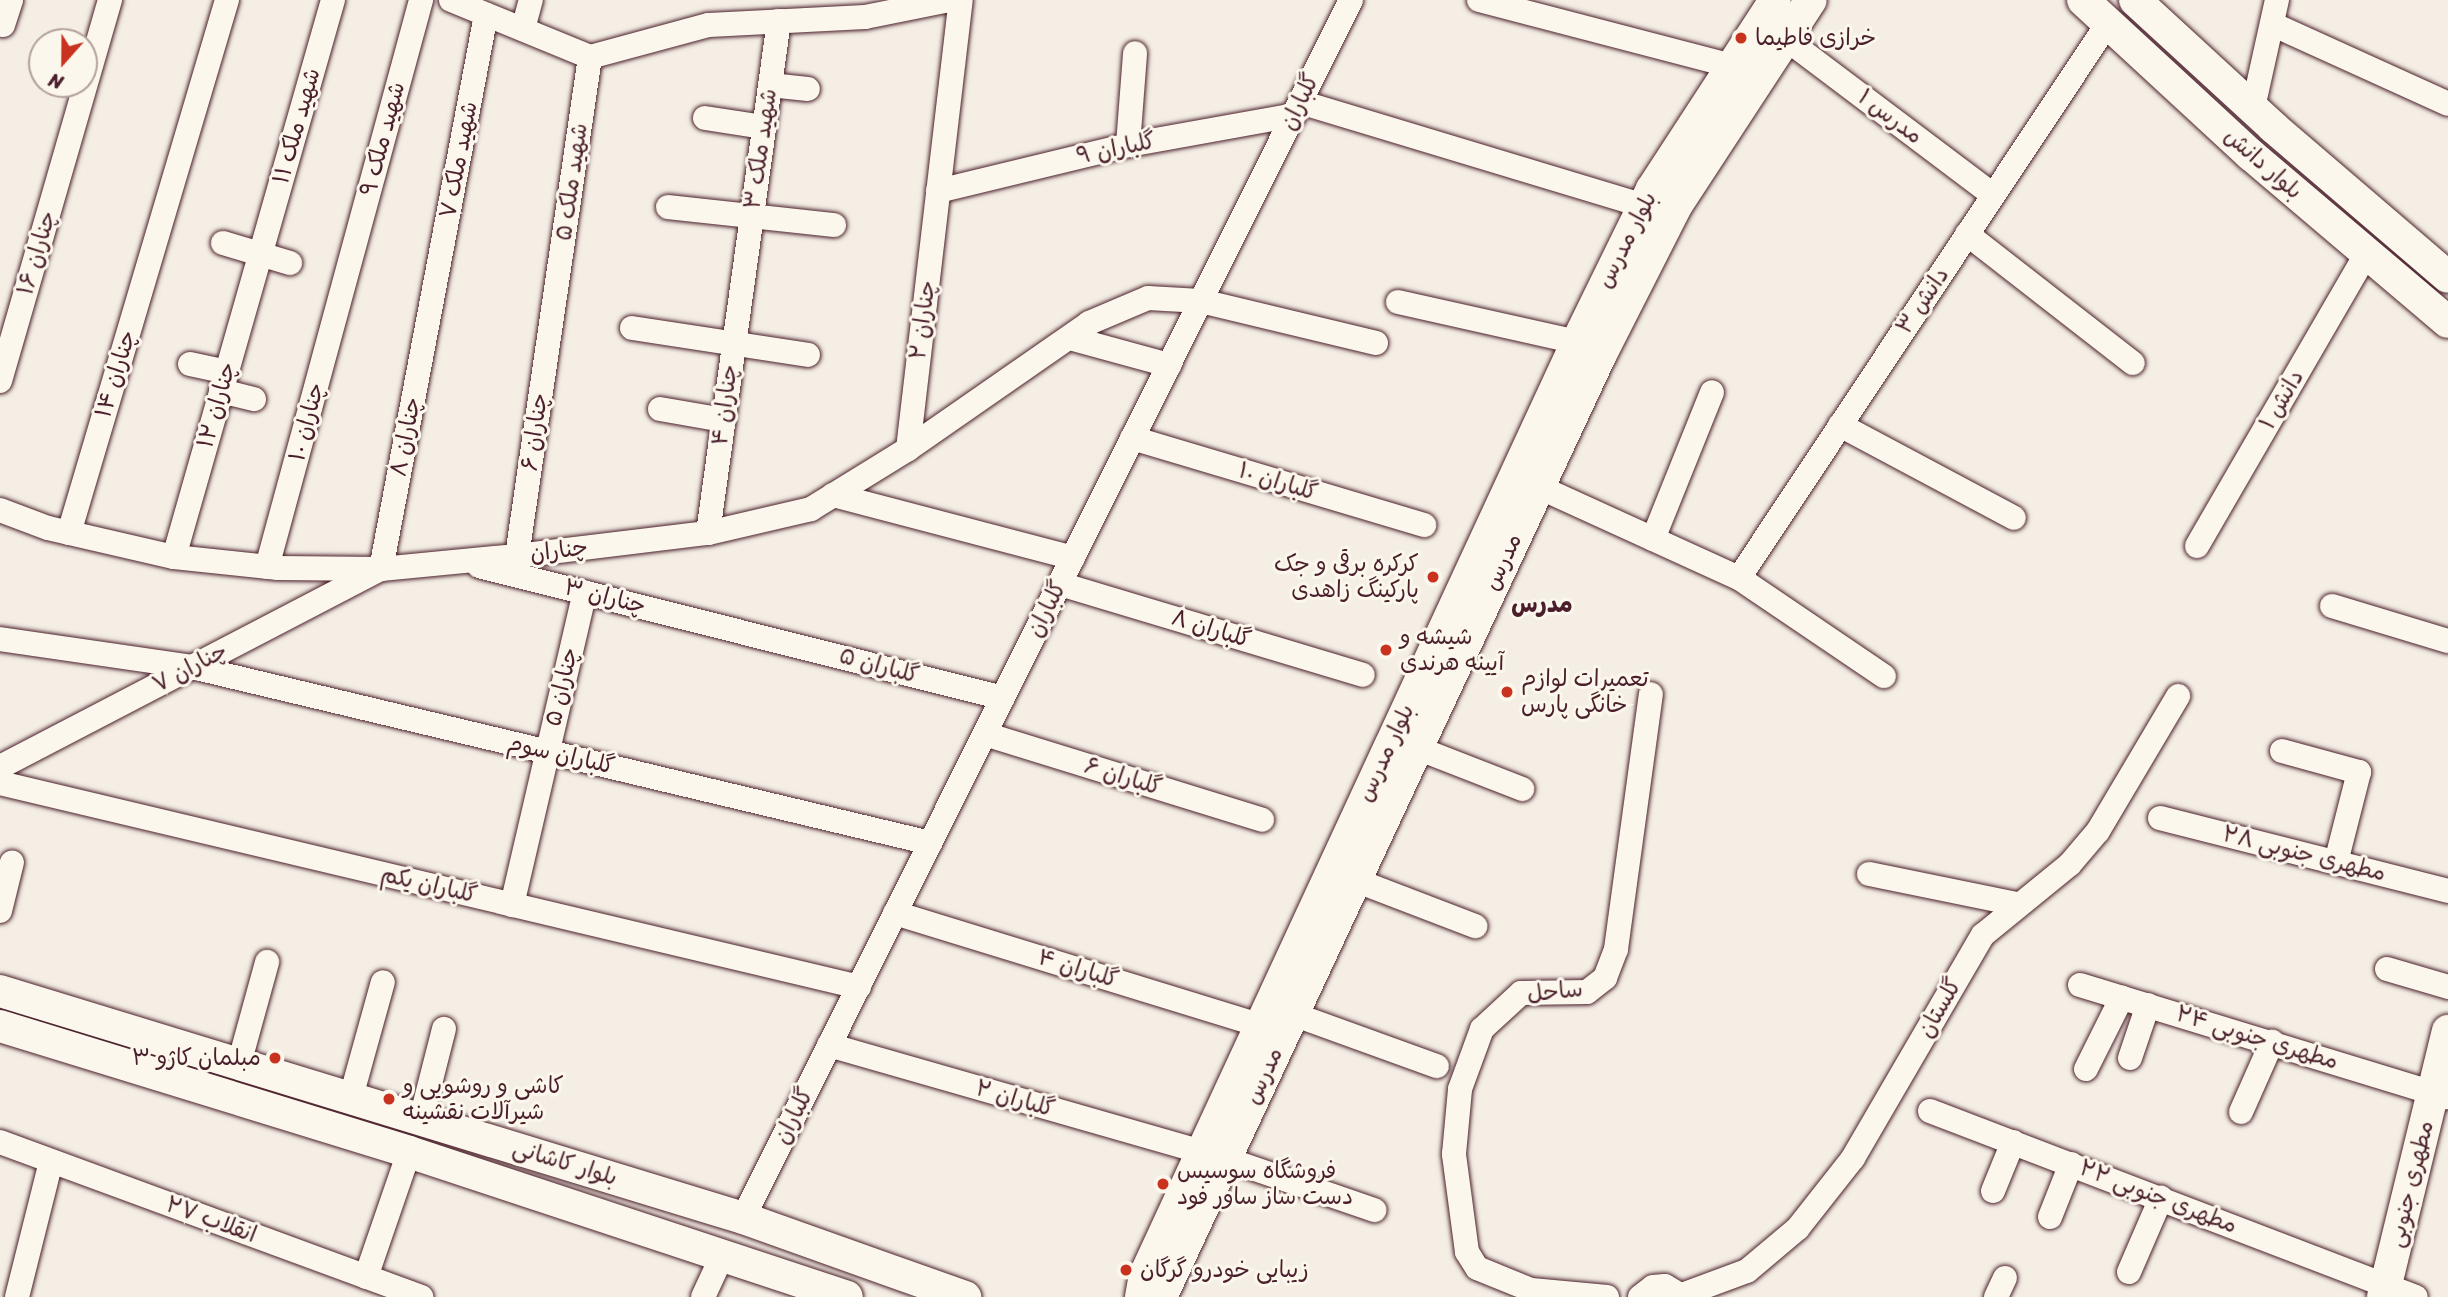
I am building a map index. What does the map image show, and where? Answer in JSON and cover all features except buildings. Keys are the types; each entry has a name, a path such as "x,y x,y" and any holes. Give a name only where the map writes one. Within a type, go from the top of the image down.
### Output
{"main road":[{"name":"بلوار مدرس","path":"1149,1289 1214,1155 1260,1025 1482,576 1577,342 1644,206 1775,0"},
{"name":"مدرس","path":"1214,1155 1293,1014 1417,748 1482,576 1539,487 1676,206 1811,0"},
{"name":"بلوار دانش","path":"2083,0 2448,322"},
{"name":"بلوار دانش","path":"2135,0 2253,108 2448,277"},
{"name":"بلوار کاشانی","path":"0,991 743,1219 965,1297"},
{"name":"بلوار کاشانی","path":"0,1026 408,1152 847,1297"},
{"name":"مطهری جنوبی","path":"2385,1290 2441,1094 2448,1031"},
{"path":"723,1254 743,1219"},
{"path":"1120,1297 1149,1289"}],"street":[{"path":"3,25 11,0"},
{"name":"چناران ۱۶","path":"0,381 110,0"},
{"name":"چناران ۱۴","path":"69,533 227,0"},
{"name":"شهید ملک ۱۱","path":"261,253 333,0"},
{"name":"شهید ملک ۹","path":"346,277 421,0"},
{"path":"451,0 590,57 709,25 779,22 866,8 950,0"},
{"path":"523,29 531,0"},
{"name":"۲ چناران","path":"908,449 961,0"},
{"name":"گلباران","path":"743,1219 1351,0"},
{"path":"1479,0 1732,66"},
{"path":"2253,108 2274,12 2448,104"},
{"name":"شهید ملک ۷","path":"431,305 486,16"},
{"name":"۳ شهید ملک","path":"744,277 779,22"},
{"name":"دانش ۳","path":"1739,578 2108,23"},
{"name":"مدرس ۱","path":"1786,39 1993,195"},
{"path":"1128,145 1135,53"},
{"name":"شهید ملک ۵","path":"554,307 590,57"},
{"path":"770,85 808,89"},
{"path":"1297,108 1466,152 1644,206"},
{"name":"۹ گلباران","path":"938,191 1297,108"},
{"path":"705,118 764,127"},
{"path":"668,207 834,225"},
{"path":"1967,234 2133,363"},
{"path":"223,243 290,263"},
{"name":"چناران ۱۲","path":"174,557 261,253"},
{"name":"دانش ۱","path":"2197,546 2367,253"},
{"name":"چناران ۱۰","path":"267,567 346,277"},
{"name":"۴ چناران","path":"708,533 744,277"},
{"name":"چناران","path":"0,510 69,533 174,557 267,567 381,569 708,533 811,509 908,449 1118,307 1148,298 1201,301 1376,343"},
{"path":"1398,302 1577,342"},
{"name":"چناران ۸","path":"381,569 431,305"},
{"name":"چناران ۶","path":"517,556 554,307"},
{"path":"632,328 808,355"},
{"path":"1070,338 1128,350 1169,365"},
{"path":"190,364 254,399"},
{"path":"1653,539 1712,392"},
{"path":"660,409 724,420"},
{"path":"1840,425 2014,518"},
{"name":"گلباران ۱۰","path":"1132,438 1424,525"},
{"path":"1539,487 1739,578 1884,676"},
{"path":"833,495 1073,558"},
{"name":"چناران ۳","path":"455,560 755,634"},
{"name":"چناران ۷","path":"0,767 381,569"},
{"name":"گلباران ۸","path":"1060,584 1363,675"},
{"name":"۵ چناران","path":"512,905 585,592"},
{"path":"2332,606 2448,641"},
{"name":"گلباران ۵","path":"755,634 1003,698"},
{"name":"گلباران سوم","path":"0,639 192,667 930,843"},
{"name":"ساحل","path":"1607,1297 1531,1290 1477,1268 1467,1252 1454,1154 1460,1089 1482,1029 1521,993 1587,992 1605,978 1616,949 1651,694"},
{"name":"گلستان","path":"1683,1296 1746,1271 1798,1228 1853,1158 1983,935 2017,904 2070,864 2098,831 2179,696"},
{"name":"گلباران ۶","path":"985,734 1262,820"},
{"path":"1417,748 1522,789"},
{"path":"2282,751 2359,772 2336,862"},
{"name":"گلباران یکم","path":"0,783 859,987"},
{"name":"۲۸ مطهری جنوبی","path":"2160,818 2448,891"},
{"path":"0,911 12,862"},
{"path":"1869,874 2017,904"},
{"path":"1355,880 1475,926"},
{"name":"گلباران ۴","path":"895,913 1260,1025"},
{"path":"239,1064 267,962"},
{"path":"2387,969 2448,987"},
{"path":"351,1097 383,982"},
{"name":"مطهری جنوبی ۲۴","path":"2080,985 2441,1094"},
{"path":"2086,1069 2122,997"},
{"path":"2130,1058 2148,1005"},
{"path":"1293,1014 1437,1066"},
{"path":"421,1119 443,1029"},
{"path":"2241,1112 2272,1042"},
{"name":"گلباران ۲","path":"829,1045 1214,1155 1374,1210"},
{"name":"مطهری جنوبی ۲۲","path":"1930,1111 2161,1198 2385,1290 2416,1297"},
{"name":"انقلاب ۲۷","path":"0,1142 421,1297"},
{"path":"1993,1191 2013,1142"},
{"path":"366,1277 408,1152"},
{"path":"17,1297 51,1162"},
{"path":"2050,1217 2071,1164"},
{"path":"2129,1272 2161,1198"},
{"path":"703,1297 723,1254"},
{"path":"1640,1297 1653,1287 1665,1286 1683,1296"}],"place":[{"name":"خرازی فاطیما","path":"1741,38"},
{"name":"کرکره برقی و جک پارکینگ زاهدی","path":"1433,577"},
{"name":"شیشه و آیینه هرندی","path":"1386,650"},
{"name":"تعمیرات لوازم خانگی پارس","path":"1507,692"},
{"name":"مبلمان کاژو ۳","path":"275,1058"},
{"name":"کاشی و روشویی و شیرآلات نقشینه","path":"389,1099"},
{"name":"فروشگاه سوسیس دست ساز ساور فود","path":"1163,1184"},
{"name":"زیبایی خودرو گرگان","path":"1126,1270"}],"district":[{"name":"مدرس","path":"1542,605"}]}
